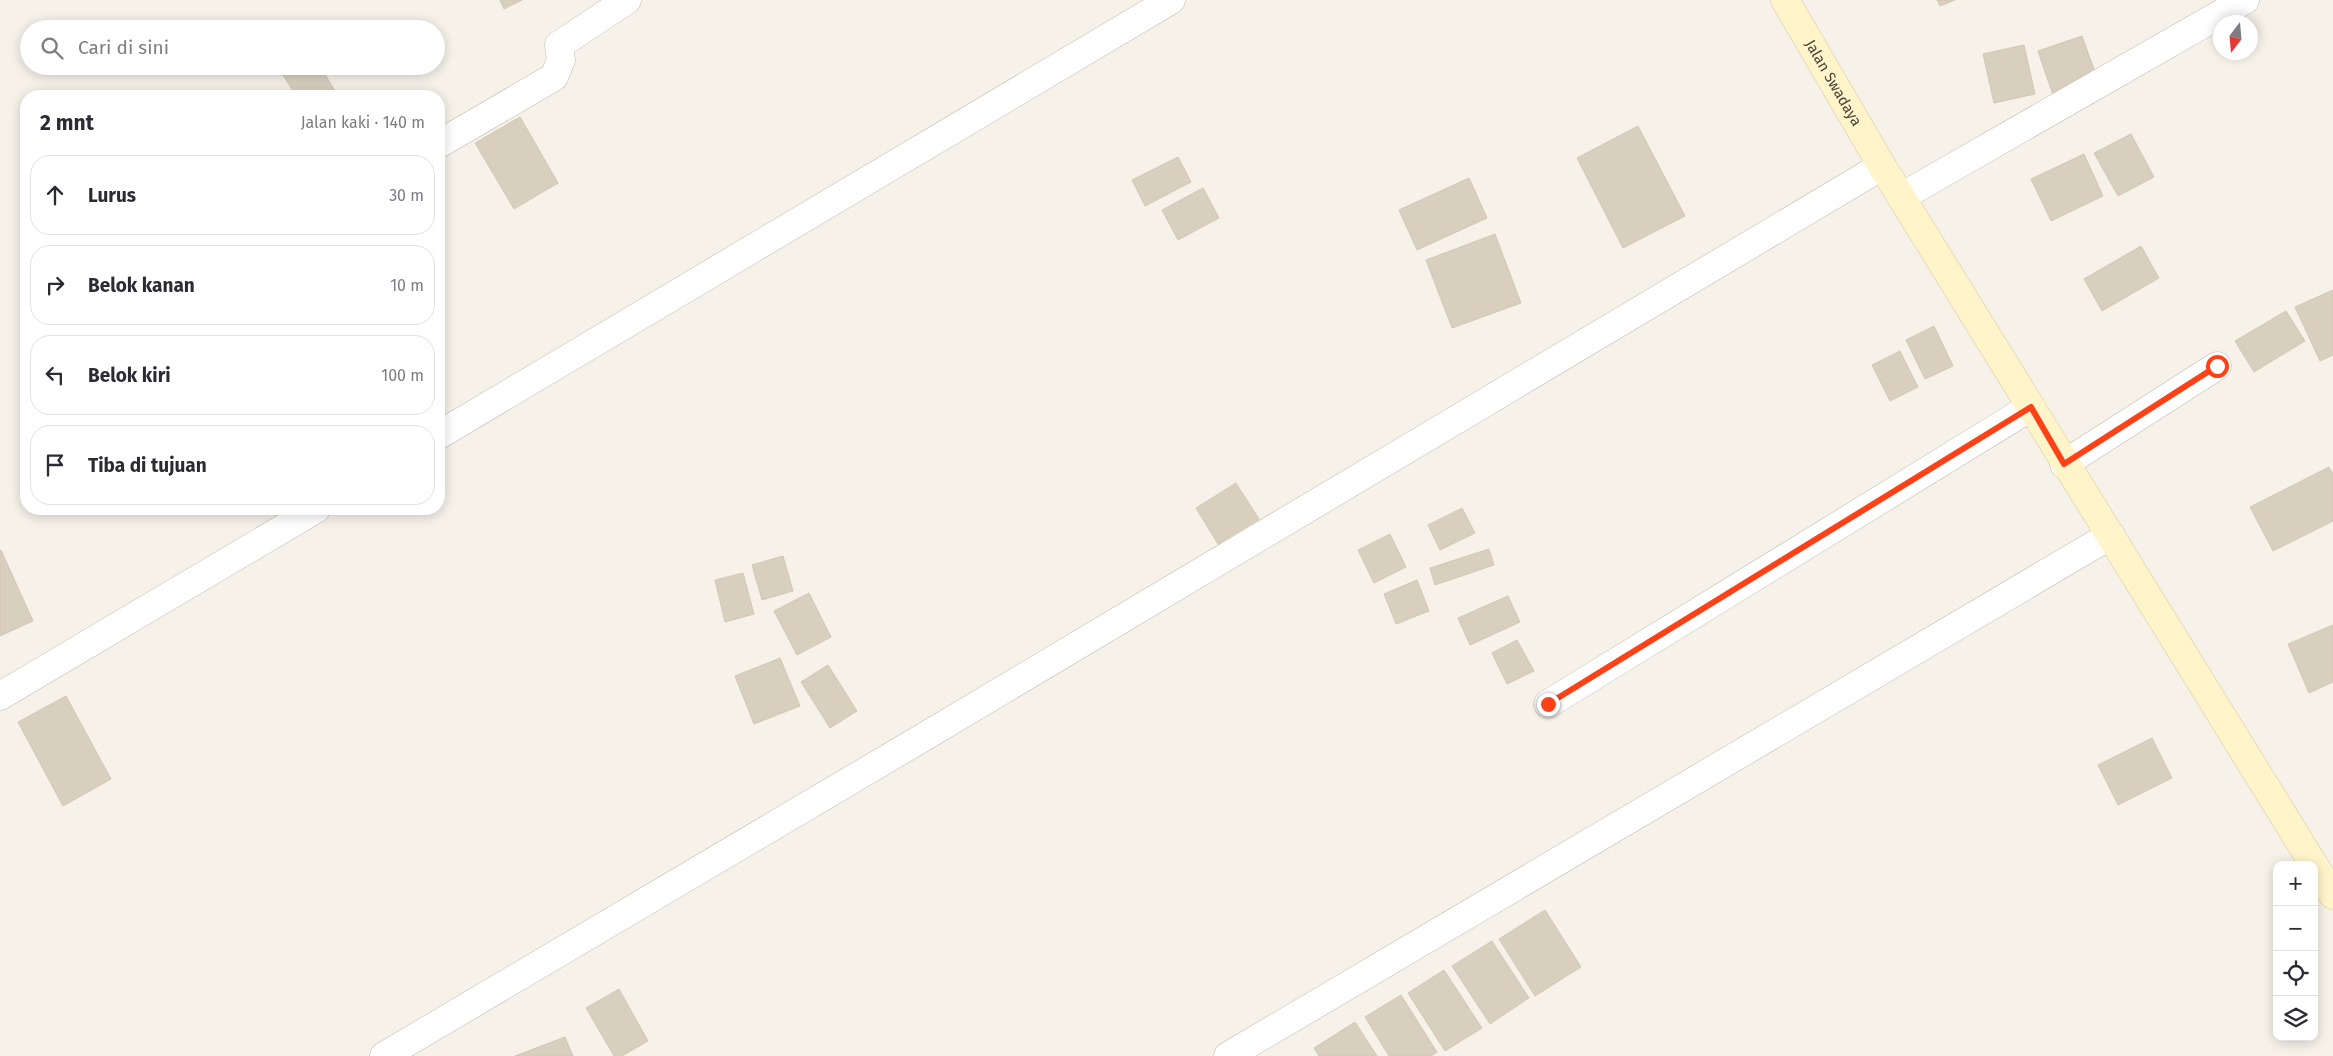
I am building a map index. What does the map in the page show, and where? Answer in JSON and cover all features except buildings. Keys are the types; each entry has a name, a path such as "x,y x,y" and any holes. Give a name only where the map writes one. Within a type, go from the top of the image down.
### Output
{"street":[{"path":"445,141 554,77 561,60 559,45 627,0"},
{"path":"445,432 1171,0"},
{"name":"Jalan Swadaya","path":"1786,0 1882,166 2031,407 2064,464 2111,534 2312,861"},
{"path":"1901,197 2246,0"},
{"path":"384,1056 1882,166"},
{"path":"2064,464 2217,366"},
{"path":"1548,704 2031,407"},
{"path":"0,696 306,515"},
{"path":"1228,1056 2111,534"},
{"name":"Jalan Swadaya","path":"2318,871 2333,895"}],"route":[{"path":"1548,704 2031,407 2064,464 2217,366"}]}
